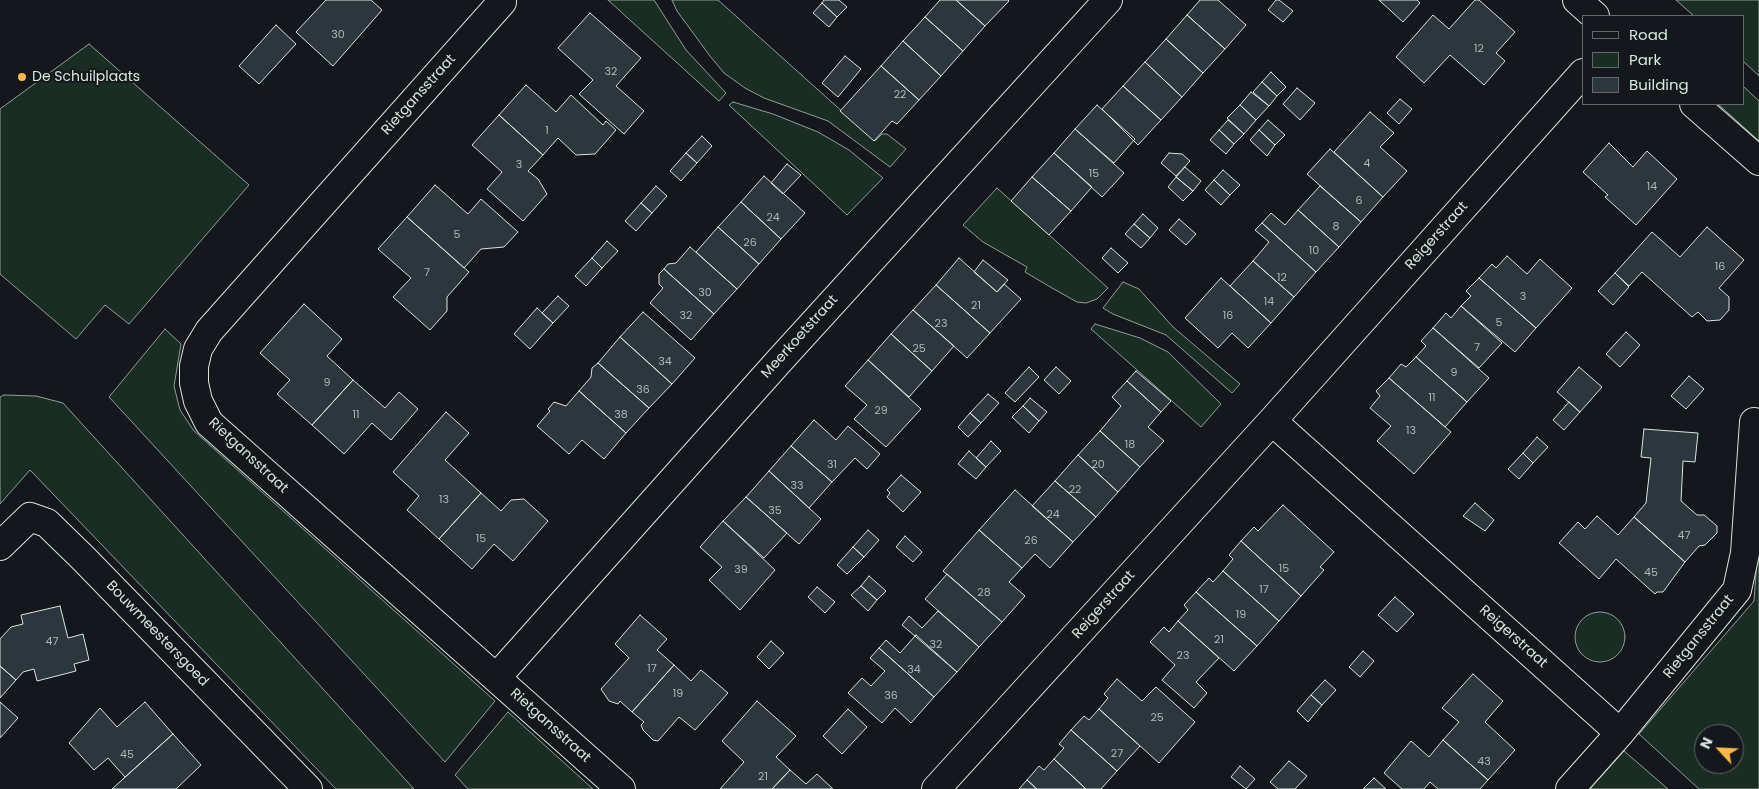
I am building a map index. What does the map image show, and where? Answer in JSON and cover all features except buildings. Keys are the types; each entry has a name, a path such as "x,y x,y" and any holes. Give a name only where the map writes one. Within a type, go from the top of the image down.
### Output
{"street":[{"name":"Meerkoetstraat","path":"496,678 780,360 1108,0"},
{"path":"1577,0 1594,15"},
{"name":"Rietgansstraat","path":"502,1 209,332 198,349 194,375 198,401 209,423 620,789"},
{"name":"Reigerstraat","path":"936,789 1272,422 1582,75"},
{"path":"1695,105 1759,161"},
{"name":"Reigerstraat","path":"1272,422 1620,733"},
{"name":"Rietgansstraat","path":"1570,789 1620,733 1737,590 1745,553 1754,422"},
{"name":"Bouwmeestersgoed","path":"0,546 30,517 46,523 83,558 308,789"}],"green space":[{"path":"608,0 654,0 686,50 726,93 719,101"},
{"path":"672,0 718,0 875,141 882,134 887,134 906,149 890,167 828,121 764,98 745,88 724,73 677,11"},
{"path":"1676,0 1759,0 1759,76 1744,62 1744,15 1693,15"},
{"path":"89,44 249,185 129,324 105,305 76,339 0,274 0,109"},
{"path":"1744,87 1759,101 1759,141 1719,105 1744,105"},
{"path":"733,102 773,114 818,132 849,150 883,178 847,215 729,105"},
{"path":"997,188 1108,288 1097,299 1086,303 1077,302 1025,272 1027,267 983,242 963,225"},
{"path":"1123,282 1139,289 1173,327 1240,384 1232,393 1166,335 1113,314 1103,308"},
{"path":"1095,324 1140,338 1168,352 1221,404 1201,427 1091,329"},
{"path":"165,329 181,344 174,386 180,410 194,431 495,701 445,762 109,397"},
{"path":"4,395 36,396 63,403 414,789 336,789 30,470 0,504 0,397"},
{"path":"1759,534 1759,789 1699,789 1639,734 1754,601"},
{"path":"1600,612 1609,614 1620,623 1625,637 1623,646 1614,657 1600,662 1591,660 1580,651 1575,637 1577,628 1586,617"},
{"path":"508,712 593,789 468,789 455,775"},
{"path":"1624,751 1668,789 1590,789"}],"place":[{"name":"De Schuilplaats","path":"22,77"}]}
